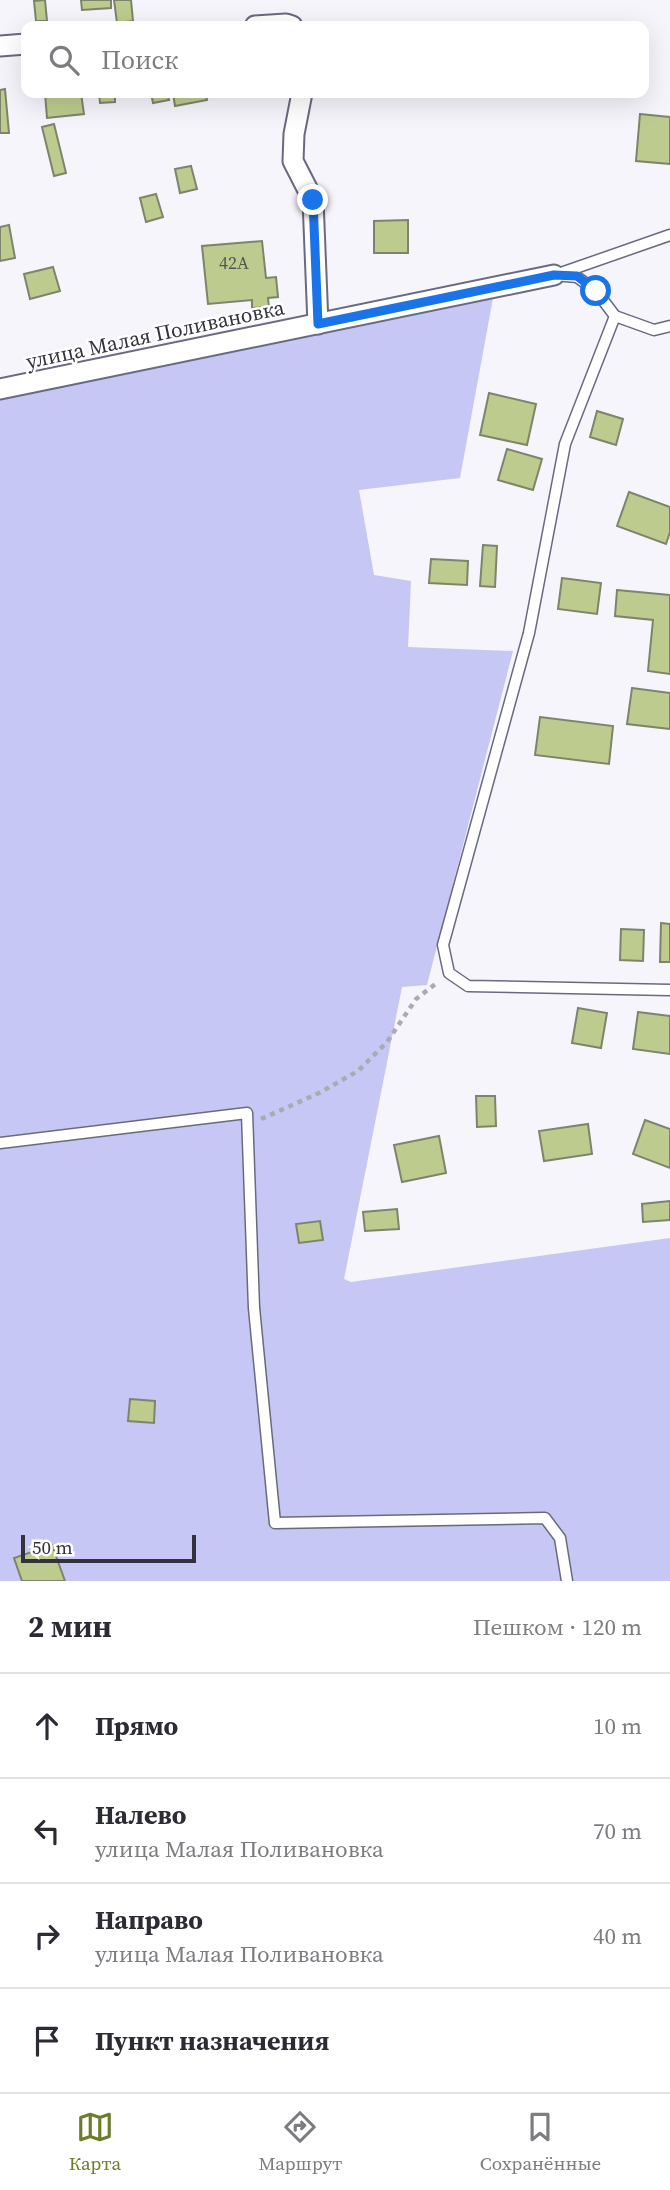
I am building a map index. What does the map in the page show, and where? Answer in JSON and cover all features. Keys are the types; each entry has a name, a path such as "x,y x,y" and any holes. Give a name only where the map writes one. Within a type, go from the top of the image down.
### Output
{"street":[{"path":"0,46 21,44"},
{"path":"301,98 294,134 293,161 313,200 318,324"},
{"name":"улица Малая Поливановка","path":"0,390 554,275"}],"lane":[{"path":"554,275 670,235"},
{"path":"554,275 577,276 596,291 615,316 654,330 670,326"},
{"path":"615,316 565,444 529,633 443,945 449,973 468,986 670,990"},
{"path":"0,1143 247,1113 254,1308 275,1522 545,1518 560,1538 567,1581"}],"path":[{"path":"247,1113 261,1119 319,1093 358,1071 387,1041 416,999 449,973"}],"shaded area":[{"path":"493,298 460,478 359,490 374,575 411,581 408,647 513,651 427,985 402,987 344,1279 351,1282 670,1238 670,1581 0,1581 0,399"}],"building":[{"path":"45,0 47,21 36,21 34,1"},
{"path":"81,0 111,0 111,8 82,10"},
{"path":"114,0 131,0 133,21 117,21"},
{"path":"5,89 9,133 0,133 0,90"},
{"path":"45,98 82,98 84,114 47,118"},
{"path":"100,98 115,98 115,102 100,103"},
{"path":"152,98 169,100 153,103"},
{"path":"174,98 207,98 207,100 175,106"},
{"path":"640,114 670,117 670,164 636,161"},
{"path":"54,124 66,173 54,176 42,127"},
{"path":"191,166 197,189 180,193 175,169"},
{"path":"156,194 163,217 146,222 140,198"},
{"path":"408,220 408,253 374,253 374,221"},
{"path":"9,225 15,258 0,261 0,227"},
{"path":"262,241 266,278 276,277 278,297 268,298 269,307 252,308 252,300 208,304 202,246"},
{"path":"53,267 60,291 30,299 24,274"},
{"path":"489,393 536,404 527,445 480,435"},
{"path":"597,411 623,419 616,445 590,437"},
{"path":"507,449 542,459 533,490 498,480"},
{"path":"629,492 670,507 670,532 666,544 617,526"},
{"path":"483,545 497,546 495,587 480,586"},
{"path":"431,559 468,561 467,585 429,583"},
{"path":"562,578 601,583 597,614 558,609"},
{"path":"617,590 670,595 670,674 648,671 653,620 615,616"},
{"path":"632,688 670,693 670,729 627,724"},
{"path":"540,717 613,726 609,764 535,755"},
{"path":"661,923 670,924 670,962 660,962"},
{"path":"621,929 644,930 643,961 620,960"},
{"path":"578,1008 607,1013 601,1048 572,1043"},
{"path":"638,1012 670,1016 670,1054 633,1049"},
{"path":"476,1096 495,1096 496,1126 477,1127"},
{"path":"645,1120 670,1129 670,1168 633,1154"},
{"path":"588,1124 592,1154 544,1161 539,1131"},
{"path":"439,1136 446,1173 402,1182 394,1145"},
{"path":"670,1201 670,1220 643,1222 642,1204"},
{"path":"397,1209 399,1229 365,1231 363,1212"},
{"path":"320,1221 323,1240 299,1243 296,1224"},
{"path":"130,1399 155,1401 154,1423 128,1421"},
{"path":"52,1545 65,1581 22,1581 14,1558"}],"route":[{"path":"313,200 318,324 554,275 577,276 596,291"}]}
